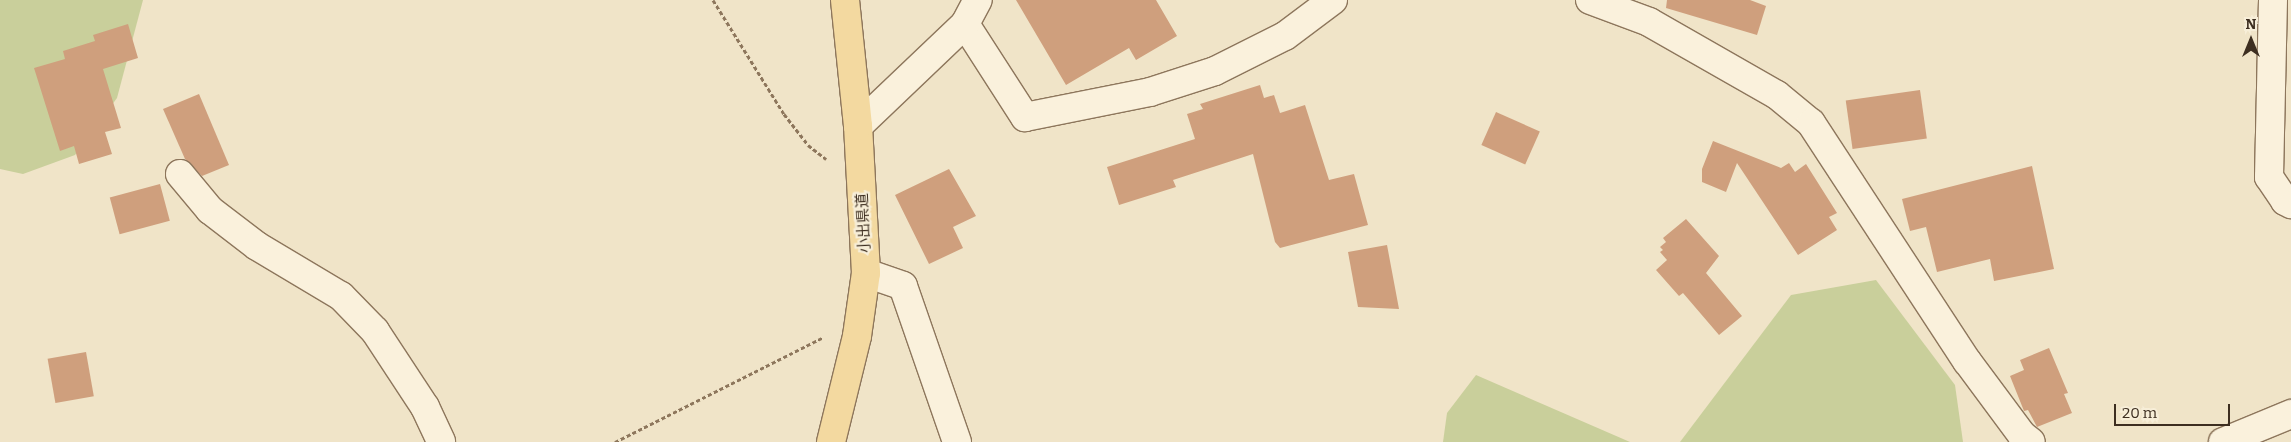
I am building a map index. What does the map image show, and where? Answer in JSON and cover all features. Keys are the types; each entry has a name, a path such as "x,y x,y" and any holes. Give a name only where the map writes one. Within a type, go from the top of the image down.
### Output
{"main road":[{"name":"小出県道","path":"831,442 857,336 866,273 858,126 846,0"}],"street":[{"path":"858,126 972,12 1025,117 1150,92 1215,70 1285,36 1333,0"},
{"path":"2273,0 2269,177 2291,204"},
{"path":"1604,2 1649,22 1777,95 1811,123 1967,361 2022,435 2031,442"},
{"path":"180,174 210,210 257,246 341,296 375,331 425,407 441,442"},
{"path":"866,273 903,286 957,442"},
{"path":"2223,442 2291,414"}],"path":[{"path":"713,0 784,114 808,144 862,187"},
{"path":"615,442 830,334 857,336"}],"green space":[{"path":"0,0 143,0 117,98 75,155 23,174 0,169"},
{"path":"1876,280 1955,385 1963,442 1680,442 1791,295"},
{"path":"1476,375 1630,442 1443,442 1447,413"}],"building":[{"path":"1016,0 1156,0 1177,36 1136,60 1129,48 1066,85"},
{"path":"1667,0 1750,0 1766,6 1757,35 1666,8"},
{"path":"128,24 138,58 103,69 121,128 105,132 112,154 79,164 74,146 60,151 34,68 65,59 63,51 95,41 93,35"},
{"path":"1260,85 1264,98 1274,95 1280,113 1305,105 1329,180 1354,174 1368,225 1280,248 1275,242 1253,154 1173,180 1176,187 1119,205 1107,167 1195,139 1187,114 1203,109 1200,104"},
{"path":"1920,90 1927,139 1853,149 1846,100"},
{"path":"199,94 229,165 202,176 185,159 163,109"},
{"path":"1496,112 1540,132 1525,164 1481,145"},
{"path":"1713,141 1781,168 1789,163 1795,172 1806,164 1837,213 1829,217 1837,230 1798,255 1737,163 1726,192 1702,182 1702,169"},
{"path":"2032,166 2054,269 1994,281 1990,259 1937,272 1926,227 1910,231 1902,199"},
{"path":"949,169 976,216 953,227 963,248 929,264 895,195"},
{"path":"160,184 170,221 120,234 110,197"},
{"path":"1686,219 1719,256 1706,273 1742,316 1719,335 1683,293 1679,296 1656,270 1667,260 1660,252 1663,250 1660,247 1666,242 1663,238"},
{"path":"1387,245 1399,309 1358,307 1348,252"},
{"path":"2049,348 2068,393 2064,394 2072,413 2037,427 2028,410 2024,411 2010,376 2024,370 2020,360"},
{"path":"86,352 94,396 55,403 48,359"}]}
